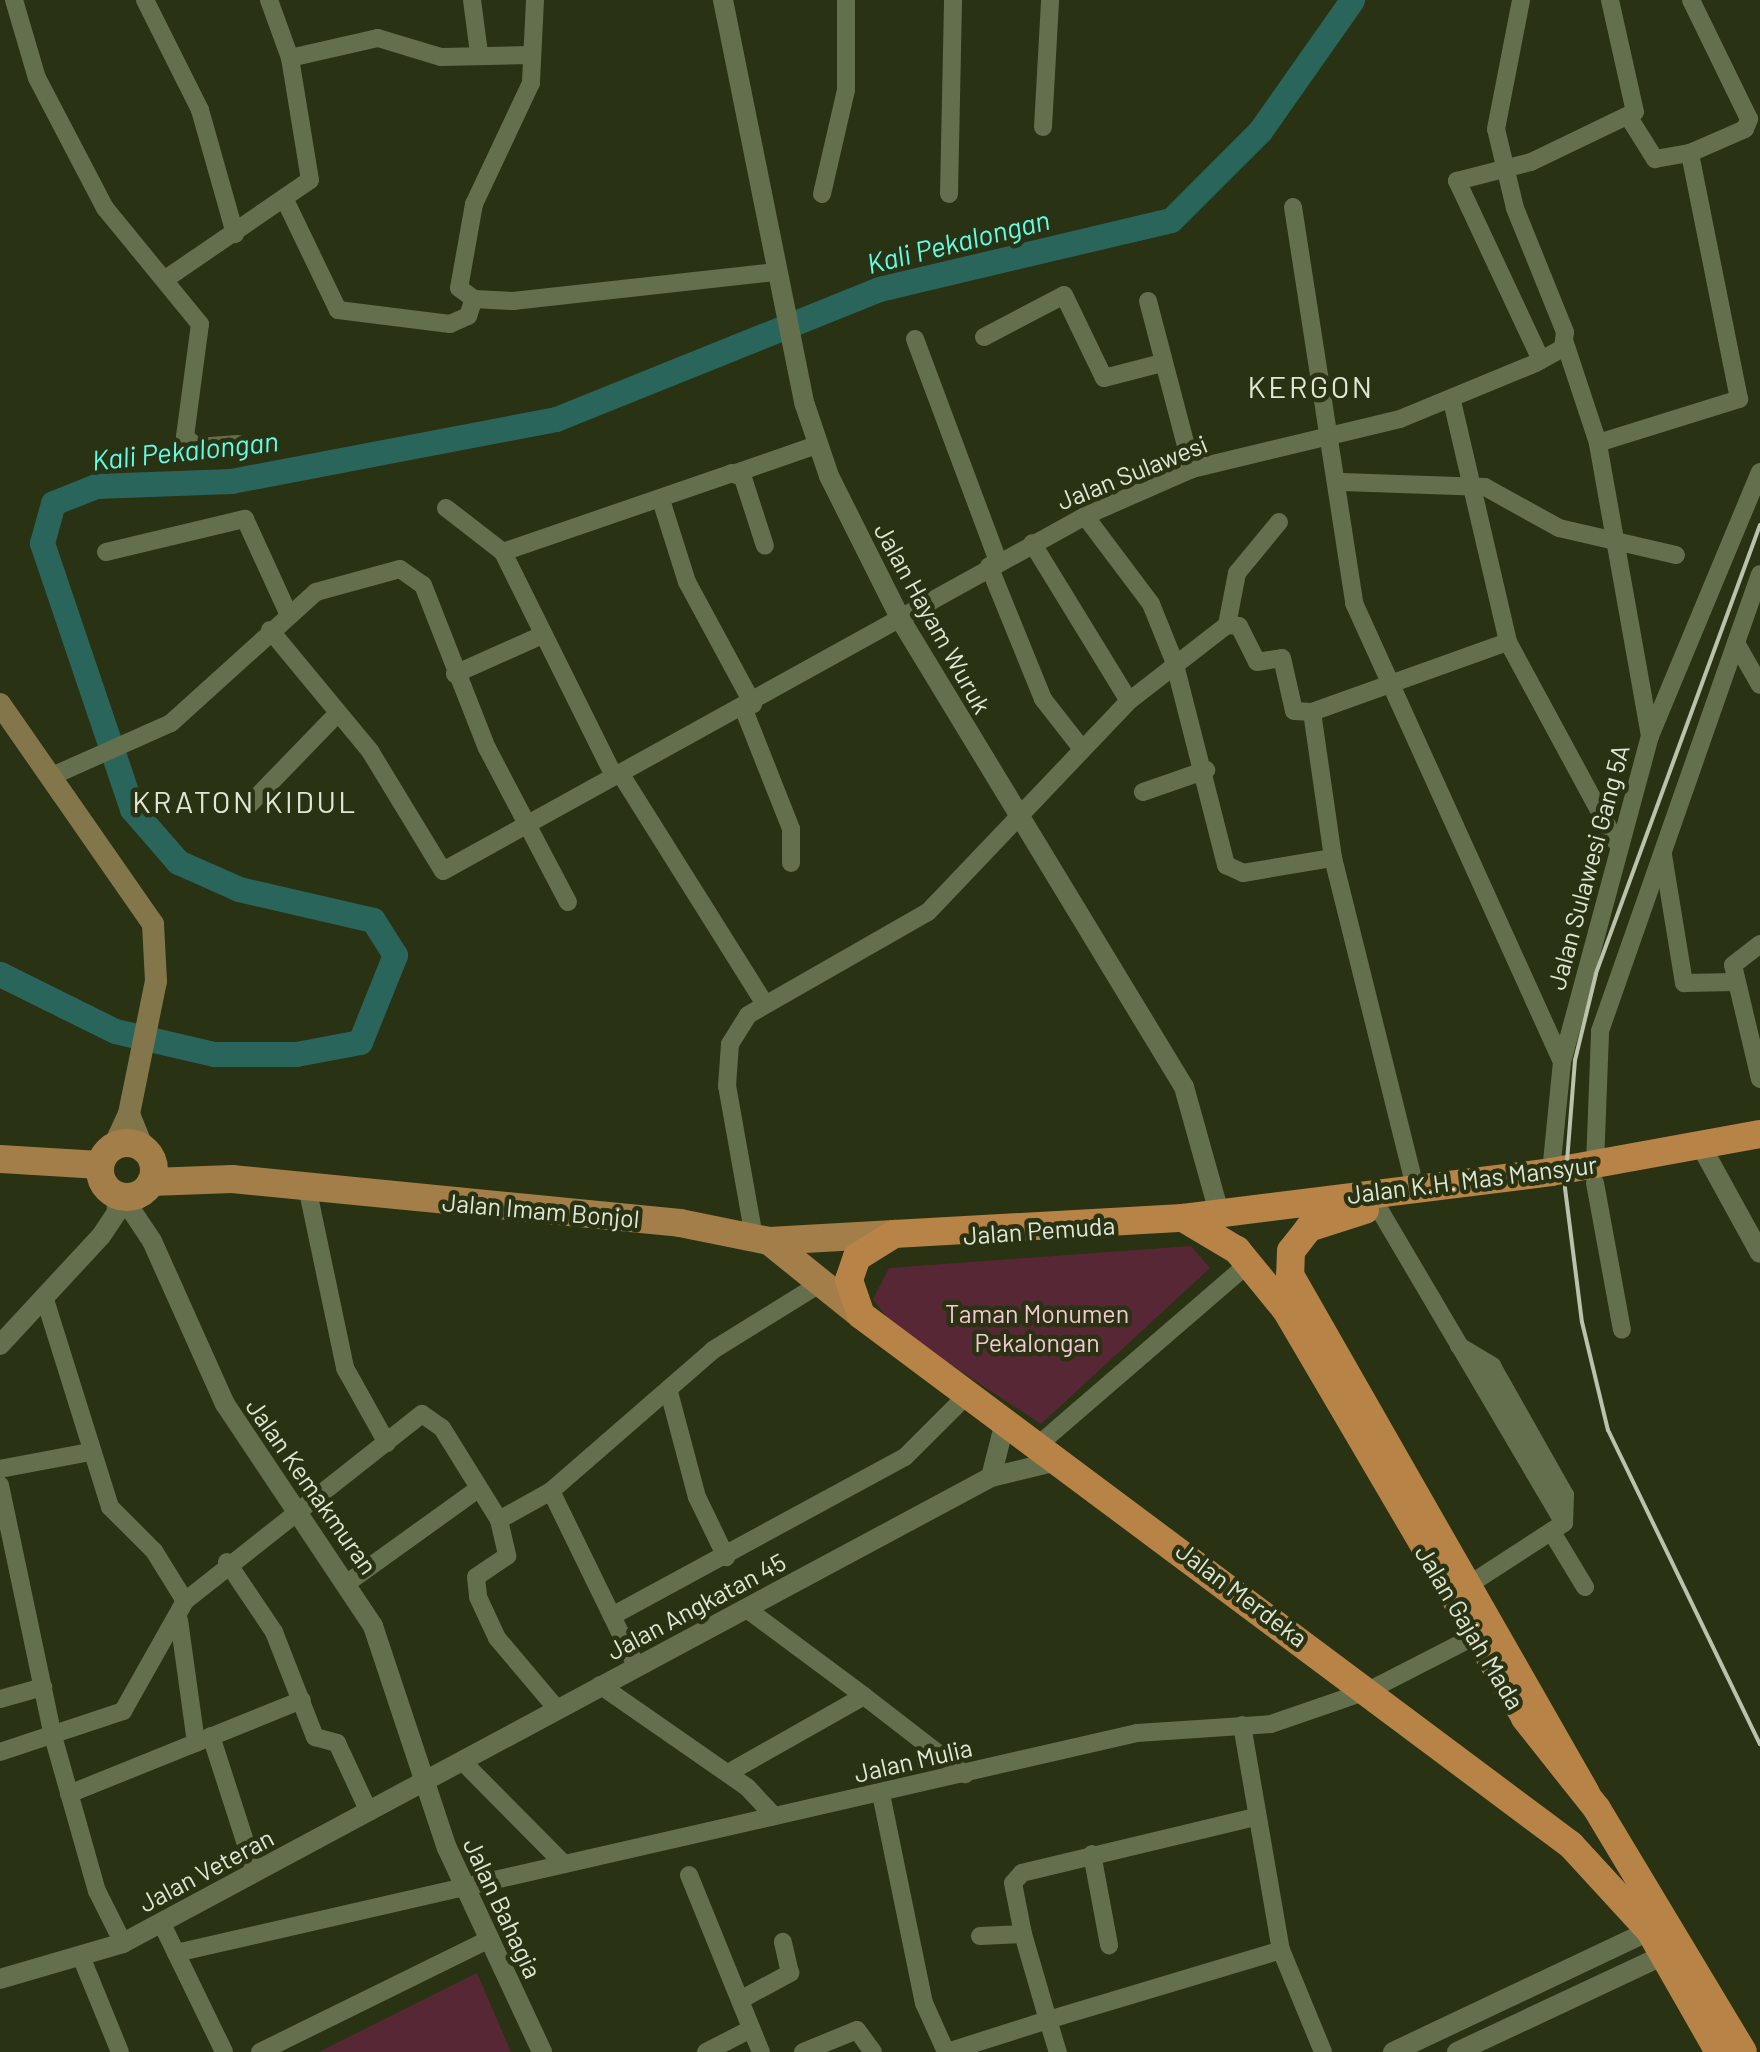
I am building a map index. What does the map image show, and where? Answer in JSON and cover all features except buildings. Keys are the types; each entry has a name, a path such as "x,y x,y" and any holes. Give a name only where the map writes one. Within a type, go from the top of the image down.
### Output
{"highway":[{"name":"Jalan K.H. Mas Mansyur","path":"1704,1152 1760,1134"},
{"name":"Jalan K.H. Mas Mansyur","path":"1318,1346 1289,1260 1297,1238 1332,1216 1760,1143"},
{"name":"Jalan K.H. Mas Mansyur","path":"1183,1218 1550,1172 1595,1174"},
{"name":"Jalan Pemuda","path":"894,1234 1183,1218"},
{"name":"Jalan Gajah Mada","path":"1183,1218 1250,1262 1318,1346 1477,1635 1561,1773 1591,1801 1666,1939 1719,2052"},
{"path":"861,1315 850,1272 894,1234"},
{"name":"Jalan Merdeka","path":"861,1315 1370,1690 1554,1832 1614,1885"},
{"path":"1318,1346 1470,1584 1591,1801 1582,1826 1554,1832"},
{"name":"Jalan Gajah Mada","path":"1614,1885 1666,1939 1743,2052"}],"main road":[{"path":"0,704 143,903 158,947 156,980 131,1103 107,1156"},
{"path":"131,1103 137,1178"},
{"path":"107,1156 137,1178"},
{"path":"0,1159 107,1156 137,1178"},
{"name":"Jalan Imam Bonjol","path":"137,1178 187,1177 307,1187 762,1239 894,1234"},
{"path":"762,1239 861,1315"}],"street":[{"path":"14,0 37,78 105,208 144,266 168,278 202,330 185,437 197,447 238,444"},
{"path":"145,0 200,110 235,234"},
{"path":"168,278 310,180 290,58 269,0"},
{"path":"472,0 479,54"},
{"path":"535,0 526,98 474,204 456,266 459,288 474,299 778,275"},
{"name":"Jalan Hayam Wuruk","path":"722,0 817,445 902,622 1184,1087 1219,1212"},
{"path":"822,194 846,90 846,0"},
{"path":"949,194 953,0"},
{"path":"1042,127 1050,0"},
{"path":"1521,0 1495,106 1504,170 1565,344"},
{"path":"1541,360 1456,181 1504,170 1615,122 1636,108 1610,0"},
{"path":"1615,122 1654,159 1690,153 1746,130 1749,119 1692,0"},
{"path":"290,58 378,38 442,56 531,55"},
{"path":"1598,443 1738,402 1690,153"},
{"path":"285,200 338,310 450,324 468,316 474,299"},
{"path":"1293,206 1342,482 1348,586 1562,1062"},
{"path":"984,337 1064,295 1104,378 1162,363"},
{"path":"1148,301 1192,469"},
{"path":"915,339 1043,699 1080,745"},
{"name":"Jalan Sulawesi","path":"338,714 384,773 438,870 748,707 902,622 993,563 1085,516 1192,469 1452,401 1541,360 1565,344"},
{"name":"Jalan Sulawesi Gang 5A","path":"1550,1172 1562,1062 1616,842 1650,736 1598,443 1565,344"},
{"path":"1452,401 1468,485 1508,642 1616,842"},
{"path":"503,552 817,445"},
{"path":"1650,736 1760,472"},
{"path":"736,474 765,546"},
{"path":"1342,482 1468,485 1500,490 1559,528 1676,555"},
{"path":"661,500 687,582 748,707 791,829 791,862"},
{"path":"446,508 503,552 542,635 617,775 763,1001"},
{"path":"1085,516 1151,604 1174,661 1235,874 1333,858"},
{"path":"106,552 245,519 288,613"},
{"path":"1226,625 1237,573 1279,522"},
{"path":"1032,543 1129,701"},
{"path":"52,776 178,718 288,613 340,582 407,571 422,586 455,674 526,826 568,902"},
{"path":"1622,1330 1595,1174 1600,1031 1760,574"},
{"path":"762,1239 727,1086 730,1044 763,1001 928,912 1023,822 1080,745 1174,661 1226,625 1239,626 1257,662 1282,658 1294,711 1312,712 1392,680 1508,642"},
{"path":"249,805 338,714 270,630"},
{"path":"455,674 542,635"},
{"path":"1736,643 1760,684"},
{"path":"1312,712 1333,858 1414,1187"},
{"path":"1144,792 1206,770"},
{"path":"1662,851 1684,984 1736,982"},
{"path":"1760,944 1736,956 1736,982 1760,1079"},
{"path":"1704,1152 1760,1253"},
{"path":"0,1344 45,1300 113,1220 137,1178"},
{"name":"Jalan Kemakmuran","path":"137,1178 143,1225 225,1404 350,1581 426,1782"},
{"path":"307,1187 345,1368 386,1443"},
{"path":"1379,1209 1459,1346 1586,1586"},
{"path":"1047,1453 1250,1262"},
{"path":"499,1520 551,1491 736,1333 821,1283"},
{"path":"45,1300 90,1452 114,1515 154,1551 182,1610 204,1740 254,1872"},
{"path":"669,1392 696,1497 726,1556"},
{"path":"612,1616 905,1457 967,1395"},
{"path":"0,1752 123,1711 182,1610 227,1562 431,1414 499,1520 507,1556 476,1576 478,1597 497,1638 557,1708"},
{"path":"992,1477 1005,1422"},
{"path":"0,1469 90,1452"},
{"name":"Jalan Angkatan 45","path":"426,1782 636,1665 992,1477 1047,1453"},
{"path":"0,1484 5,1533 69,1794 122,1943"},
{"path":"350,1581 478,1489"},
{"path":"551,1491 636,1665"},
{"path":"1470,1584 1558,1528"},
{"path":"227,1562 274,1632 318,1741 339,1746 369,1812"},
{"path":"747,1609 965,1774"},
{"name":"Jalan Mulia","path":"176,1953 562,1862 1173,1726 1242,1725 1370,1690 1477,1635"},
{"path":"600,1685 728,1773 774,1816"},
{"path":"0,1698 43,1687"},
{"path":"728,1773 864,1696"},
{"path":"69,1794 302,1700"},
{"path":"1242,1725 1252,1818 1281,1950 1323,2052"},
{"path":"462,1762 562,1862"},
{"name":"Jalan Veteran","path":"0,1979 82,1959 122,1943 426,1782"},
{"name":"Jalan Bahagia","path":"426,1782 465,1886 542,2052"},
{"path":"881,1794 924,2004 946,2052 1281,1950"},
{"path":"1058,2052 1023,1934 1016,1876 1092,1854 1252,1818"},
{"path":"1092,1854 1110,1946"},
{"path":"689,1876 761,2052"},
{"path":"161,1922 224,2052"},
{"path":"980,1936 1023,1934"},
{"path":"1457,2052 1488,2046 1666,1939"},
{"path":"1393,2052 1666,1939"},
{"path":"260,2052 490,1940"},
{"path":"742,1999 790,1973 783,1942"},
{"path":"82,1959 120,2052"},
{"path":"706,2052 750,2029"},
{"path":"804,2052 857,2030 873,2052"}],"green space":[{"name":"Taman Monumen Pekalongan","path":"1191,1246 1210,1268 1041,1424 895,1328 873,1299 889,1268"},
{"path":"477,1973 511,2052 319,2052"}],"waterway":[{"name":"Kali Pekalongan","path":"0,974 115,1031 214,1054 296,1054 360,1042 395,955 373,920 239,889 178,862 132,809 42,543 53,503 96,486 231,481 556,419 879,289 1171,220 1260,131 1352,0"}],"railway":[{"path":"1760,525 1596,974 1575,1060 1565,1188 1582,1322 1608,1430 1760,1744"}],"district":[{"name":"KERGON","path":"1311,386"},
{"name":"KRATON KIDUL","path":"245,801"}]}
